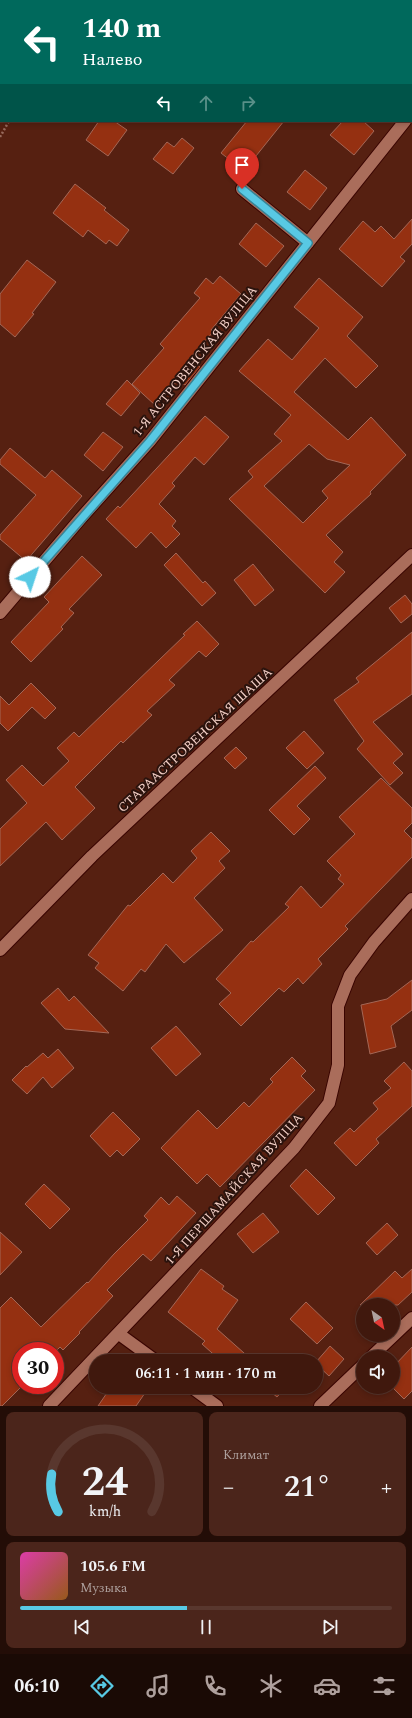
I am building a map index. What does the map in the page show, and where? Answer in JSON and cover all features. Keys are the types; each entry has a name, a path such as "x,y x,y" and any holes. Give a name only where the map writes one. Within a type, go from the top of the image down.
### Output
{"street":[{"name":"1-Я АСТРОВЕНСКАЯ ВУЛІЦА","path":"0,613 81,518 150,441 404,122"},
{"path":"242,189 308,243"},
{"name":"СТАРААСТРОВЕНСКАЯ ШАША","path":"0,950 92,856 412,555"},
{"name":"1-Я ПЕРШАМАЙСКАЯ ВУЛІЦА","path":"49,1406 294,1148 329,1103 338,1065 338,1006 350,975 374,942 412,899"},
{"path":"378,1350 412,1318"},
{"path":"119,1334 146,1354"},
{"path":"320,1406 356,1372"},
{"path":"201,1394 217,1406"}],"path":[{"path":"0,137 8,122"}],"building":[{"path":"98,122 115,122 127,130 108,156 86,140"},
{"path":"246,122 283,122 244,171 221,153"},
{"path":"342,122 364,122 374,131 354,155 330,135"},
{"path":"182,138 194,148 173,174 153,159 167,142 174,147"},
{"path":"305,170 327,188 310,210 287,192"},
{"path":"75,184 106,208 104,210 129,230 117,246 109,240 106,244 88,230 83,237 53,213"},
{"path":"412,219 412,244 400,257 405,261 382,287 339,249 363,221 375,232 381,226 394,239"},
{"path":"256,223 284,246 266,267 239,244"},
{"path":"27,260 56,282 32,313 34,314 15,337 0,324 0,294"},
{"path":"220,276 241,294 211,330 213,332 190,358 200,367 185,385 178,380 155,405 132,384 164,348 160,344 200,298 194,293 206,278 213,284"},
{"path":"319,278 363,317 347,336 378,366 356,388 325,358 294,392 348,440 371,417 406,455 370,492 371,494 326,535 343,552 334,562 345,572 325,593 229,499 253,477 248,471 282,441 274,434 291,415 239,371 268,339 292,360 319,328 294,307","holes":["309,444 327,459 350,465 322,491 328,498 303,523 264,486"]},
{"path":"127,380 140,393 121,416 106,404"},
{"path":"205,416 229,437 204,465 195,457 172,483 175,486 159,504 176,521 172,526 180,534 166,548 151,532 136,548 106,519 118,506 120,508"},
{"path":"103,432 123,447 103,471 84,455"},
{"path":"10,448 45,478 52,470 82,496 26,561 0,539 0,535 36,495 0,464 0,460"},
{"path":"176,553 203,583 205,581 216,593 202,606 164,565"},
{"path":"82,556 102,575 69,609 74,613 61,627 63,629 31,662 11,642 49,602 44,597"},
{"path":"253,564 274,590 255,606 234,580"},
{"path":"405,595 412,604 412,614 401,623 389,608"},
{"path":"197,621 219,644 206,657 199,651 169,680 175,685 147,711 152,715 123,743 121,741 75,787 95,808 62,840 46,822 0,866 0,829 27,803 6,780 22,765 43,786 69,761 57,748 74,732 79,737 185,635 183,634"},
{"path":"412,632 412,694 373,722 403,754 393,763 403,773 390,785 357,749 364,741 334,700 359,682 356,678"},
{"path":"31,683 56,708 45,719 32,707 8,731 0,723 0,696 9,705"},
{"path":"304,731 324,753 307,769 286,748"},
{"path":"236,747 247,758 235,769 224,758"},
{"path":"315,766 326,778 297,806 310,819 294,835 269,810"},
{"path":"381,778 412,808 412,823 404,831 412,839 412,857 345,926 348,929 318,959 322,964 303,984 298,978 284,992 279,988 241,1026 219,1004 231,993 216,979 251,941 253,942 289,907 285,904 301,886 321,908 344,884 338,879 341,875 327,861 355,834 339,817"},
{"path":"211,832 230,851 219,861 225,868 194,898 223,930 184,963 166,944 145,972 141,969 123,991 95,968 99,963 88,955 128,905 130,906 163,873 173,883 197,858 191,851"},
{"path":"412,980 412,1010 391,1026 396,1047 370,1054 361,1005 387,999"},
{"path":"58,988 69,1001 74,996 109,1033 65,1029 41,1003"},
{"path":"176,1026 201,1054 176,1076 151,1048"},
{"path":"58,1049 74,1068 52,1088 43,1077 27,1094 12,1080 26,1066 27,1067 43,1053 48,1058"},
{"path":"292,1057 306,1071 301,1076 315,1090 220,1187 207,1174 197,1184 161,1148 198,1110 217,1129 244,1102 249,1107 273,1082 270,1079"},
{"path":"404,1062 412,1071 412,1106 376,1139 379,1143 356,1166 334,1143 350,1128 354,1132 378,1109 373,1103 391,1088 384,1081"},
{"path":"113,1112 140,1139 123,1156 117,1150 110,1157 90,1136"},
{"path":"306,1169 335,1198 318,1215 290,1186"},
{"path":"44,1184 70,1209 50,1229 25,1204"},
{"path":"177,1196 196,1213 151,1261 143,1254 107,1290 113,1296 64,1349 64,1342 12,1342 12,1394 14,1394 2,1406 0,1406 0,1308 11,1297 41,1327 87,1282 88,1283 148,1220 144,1216 161,1197 169,1205"},
{"path":"263,1213 279,1232 253,1253 237,1234"},
{"path":"387,1223 398,1235 377,1255 366,1243"},
{"path":"0,1232 22,1252 0,1275"},
{"path":"201,1269 224,1286 222,1289 238,1300 217,1329 245,1354 213,1354 202,1344 205,1341 168,1312"},
{"path":"412,1269 412,1292 400,1303 400,1298 367,1298 395,1271 402,1278"},
{"path":"306,1302 333,1328 317,1344 290,1319"},
{"path":"330,1346 344,1359 329,1376 323,1370 323,1354"},
{"path":"412,1347 412,1391 404,1399 399,1394 400,1360"},
{"path":"106,1394 144,1394 136,1406 98,1406"}],"route":[{"path":"30,577 150,441 308,243 242,189"}]}
